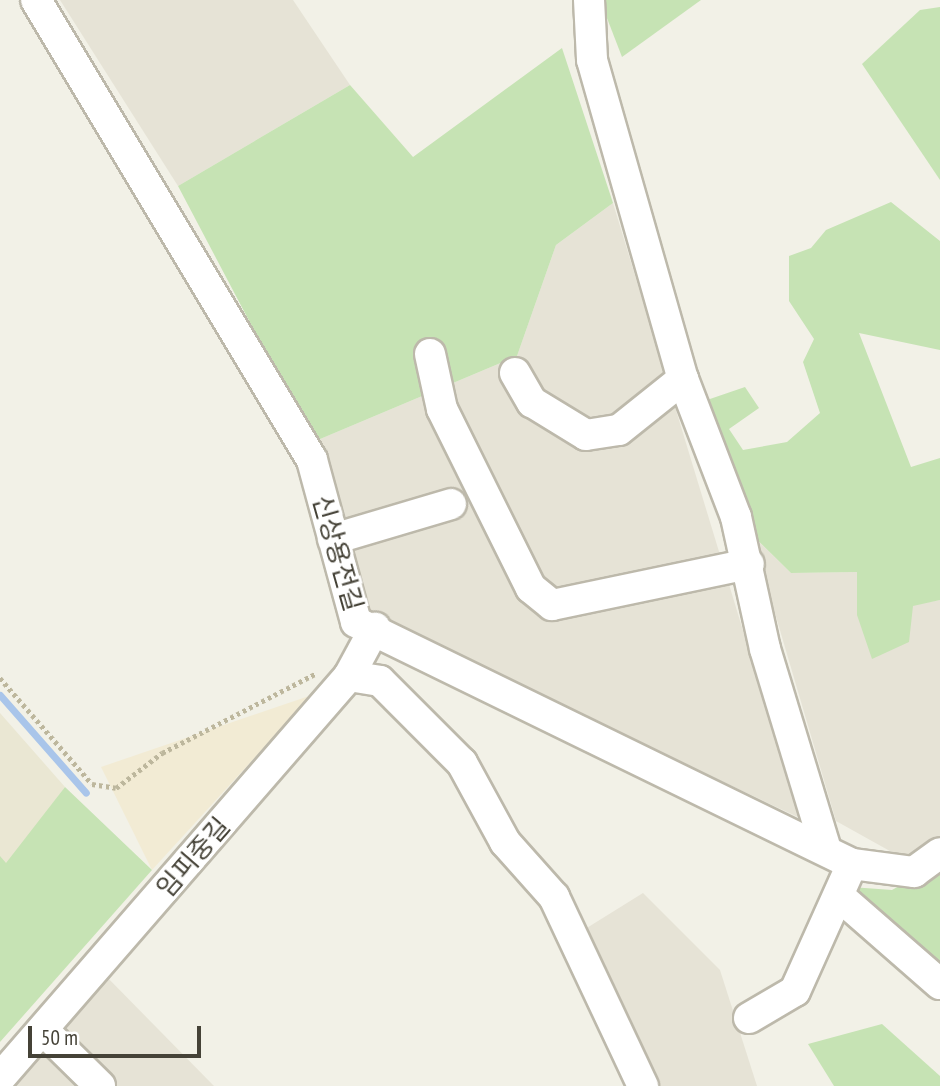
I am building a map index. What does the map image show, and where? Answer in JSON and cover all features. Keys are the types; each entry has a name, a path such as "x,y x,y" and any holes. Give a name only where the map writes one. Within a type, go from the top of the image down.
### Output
{"street":[{"name":"신상용전길","path":"36,0 312,460 356,622 375,628 825,847 852,864 914,872 940,853"},
{"path":"589,0 592,60 683,379 749,564 765,649 825,847"},
{"path":"430,354 442,409 531,588 552,606 749,564"},
{"path":"515,373 532,402 586,435 620,430 683,379"},
{"path":"334,539 451,504"},
{"name":"임피중길","path":"0,1078 349,676 375,628"},
{"path":"349,676 380,681 462,763 505,842 554,897 643,1086"},
{"path":"749,1018 796,991 852,864"},
{"path":"839,896 940,984"},
{"path":"43,1030 100,1086"}],"path":[{"path":"0,678 92,783 116,788 162,753 313,674 349,676"}],"shaded area":[{"path":"60,0 293,0 350,85 178,186"},
{"path":"613,203 800,818 368,615 313,442 517,356 556,245"},
{"path":"752,535 791,573 857,572 857,615 940,600 940,845 906,860 836,821"},
{"path":"312,695 152,870 101,767"},
{"path":"0,713 65,787 0,875"},
{"path":"643,893 720,970 757,1086 625,1086 561,944"},
{"path":"102,972 214,1086 3,1086"}],"green space":[{"path":"600,0 701,0 622,57"},
{"path":"940,7 940,180 862,64 920,10"},
{"path":"562,48 613,203 556,245 517,356 313,442 178,186 350,85 413,157"},
{"path":"891,202 940,241 940,350 859,333 911,467 940,458 940,600 913,606 909,642 872,659 857,615 857,572 791,573 725,508 707,400 745,387 759,408 729,429 743,450 787,442 820,413 803,362 814,339 789,301 789,256 811,248 826,230"},
{"path":"65,787 152,870 0,1042 0,856 6,863"},
{"path":"940,863 940,988 851,887 892,890"},
{"path":"882,1024 940,1076 940,1086 834,1086 808,1044"}],"waterway":[{"path":"0,695 86,793"}]}
